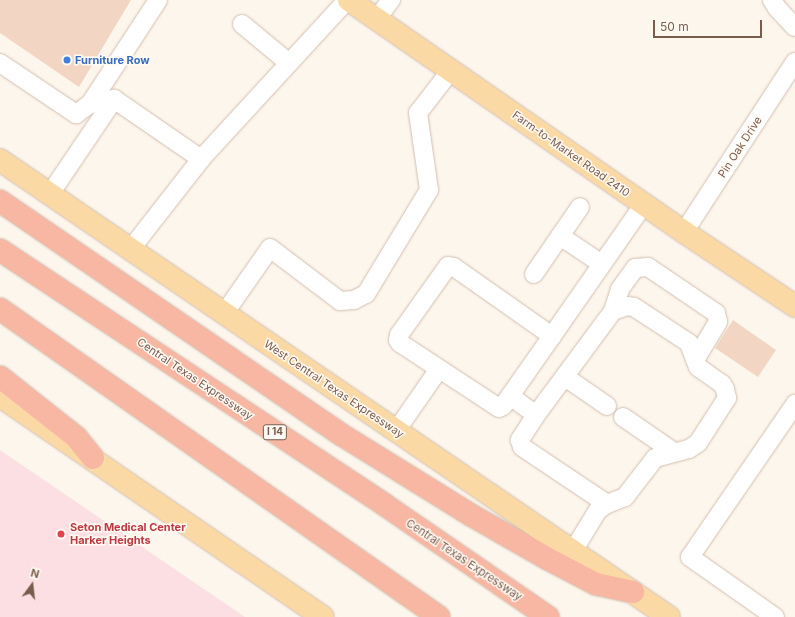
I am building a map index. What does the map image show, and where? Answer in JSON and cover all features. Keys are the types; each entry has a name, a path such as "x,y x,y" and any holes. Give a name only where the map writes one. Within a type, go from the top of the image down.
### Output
{"highway":[{"path":"0,201 342,435 548,559 596,584 633,592"},
{"name":"Central Texas Expressway","path":"0,250 385,505 548,617"},
{"path":"0,309 440,617"},
{"path":"0,378 76,437 93,458"}],"main road":[{"name":"Farm-to-Market Road 2410","path":"348,0 684,232 795,306"},
{"name":"West Central Texas Expressway","path":"0,160 669,617"},
{"path":"0,396 93,458 323,617"}],"street":[{"path":"0,63 76,114 90,104 158,0"},
{"path":"130,250 201,160 348,0"},
{"path":"377,19 391,0"},
{"path":"772,0 777,8 795,27"},
{"path":"242,24 289,63"},
{"name":"Pin Oak Drive","path":"684,232 795,62"},
{"path":"224,314 270,248 340,301 354,300 366,294 429,190 418,113 451,70"},
{"path":"50,194 114,99 201,160"},
{"path":"552,336 454,267 448,266 403,329 398,340 495,406 499,408 503,406 552,336 644,204"},
{"path":"534,274 580,207"},
{"path":"560,236 602,264"},
{"path":"607,504 522,447 520,444 522,436 536,415 613,312 620,289 635,268 648,267 716,313 718,322 695,360"},
{"path":"573,551 598,510 607,504 624,497 655,458 694,447 727,398 725,388 722,384 701,370 695,360 689,343 634,307 627,306 613,312"},
{"path":"396,431 439,369"},
{"path":"565,377 607,406"},
{"path":"510,396 536,415"},
{"path":"775,617 690,557 795,404"},
{"path":"623,417 674,452"}],"shaded area":[{"name":"Seton Medical Center Harker Heights","path":"0,450 245,617 0,617"}],"building":[{"name":"Furniture Row","path":"0,0 131,0 79,87 0,33"},
{"path":"733,320 776,350 758,377 715,348"}],"place":[{"name":"Furniture Row","path":"67,60"},
{"name":"Seton Medical Center Harker Heights","path":"61,534"}]}
